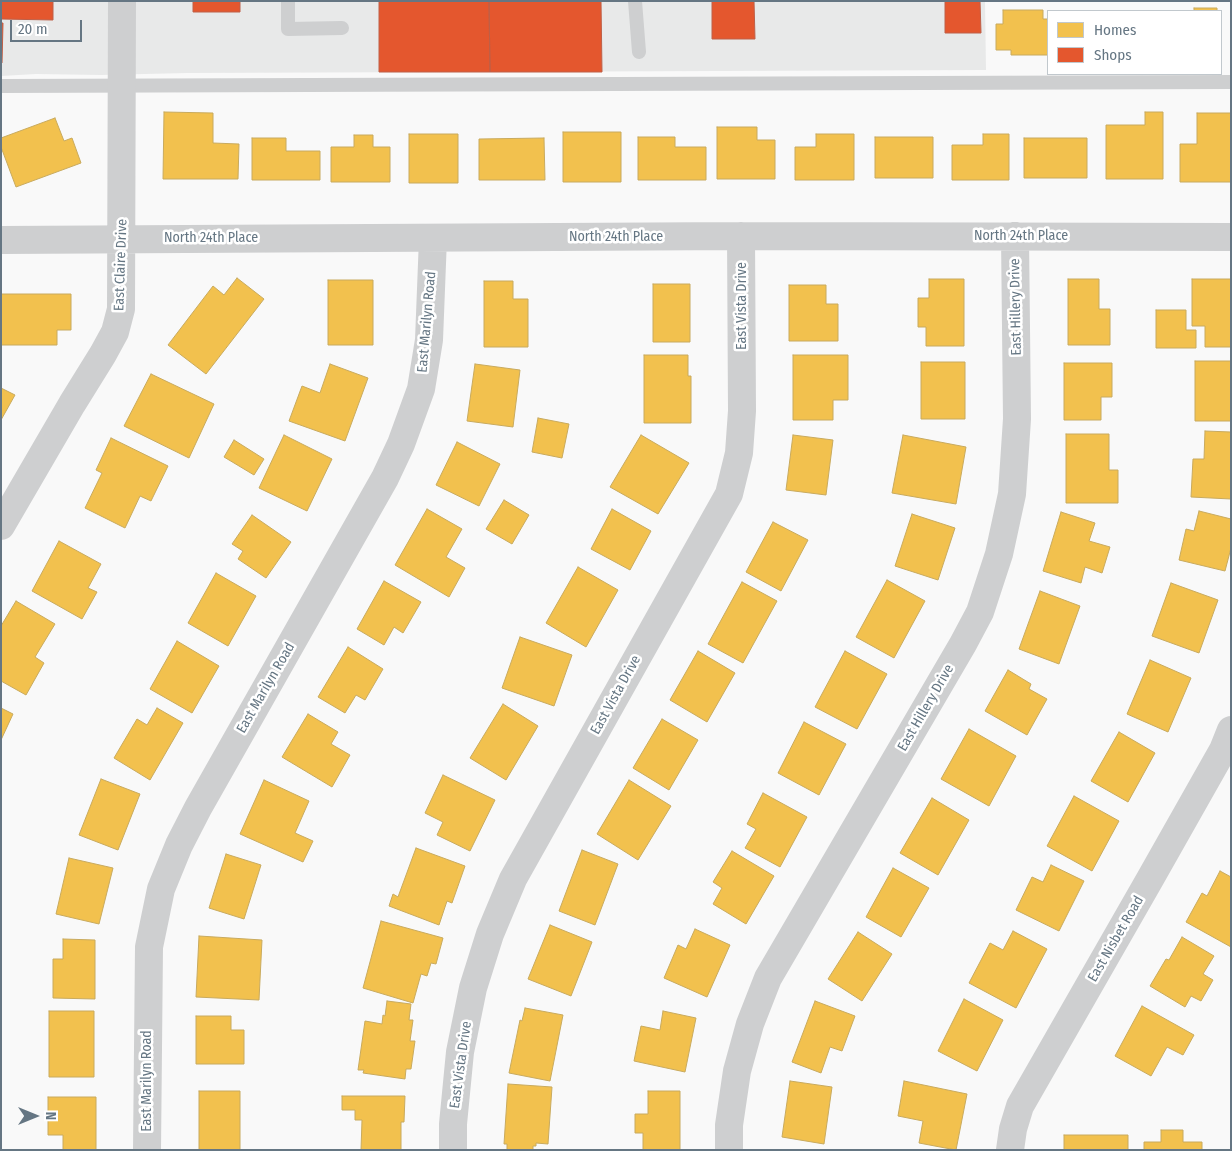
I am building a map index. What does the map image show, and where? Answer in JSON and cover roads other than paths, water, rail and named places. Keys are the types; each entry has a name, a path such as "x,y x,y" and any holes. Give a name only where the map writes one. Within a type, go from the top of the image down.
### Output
{"street":[{"name":"East Claire Drive","path":"1,526 115,332 121,309 122,1"},
{"name":"North 24th Place","path":"1,240 741,236 1231,237"},
{"name":"East Vista Drive","path":"452,1150 460,1052 474,988 490,934 513,879 729,494 739,454 742,411 741,236"},
{"name":"East Hillery Drive","path":"729,1150 730,1125 738,1071 750,1024 768,978 963,644 980,612 999,554 1012,494 1017,419 1015,236"},
{"name":"East Marilyn Road","path":"147,1150 149,947 162,889 198,808 385,478 401,444 421,389 429,340 433,238"},
{"name":"East Nisbet Road","path":"1010,1150 1013,1129 1020,1106 1160,862 1222,750 1231,730"}],"lane":[{"path":"288,1 288,29 342,28"},
{"path":"635,1 639,52"},
{"path":"1,86 1231,82"}]}
